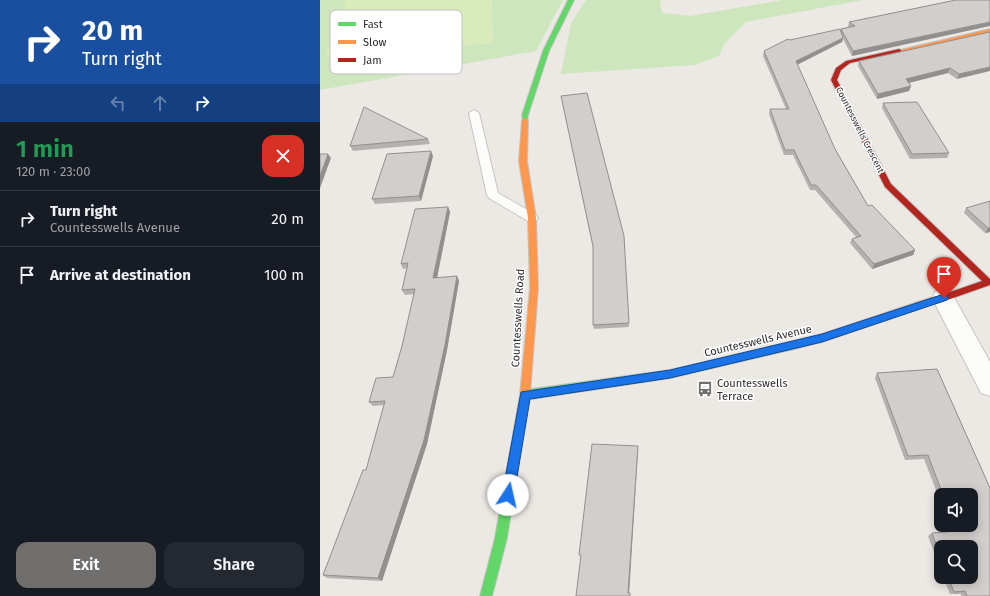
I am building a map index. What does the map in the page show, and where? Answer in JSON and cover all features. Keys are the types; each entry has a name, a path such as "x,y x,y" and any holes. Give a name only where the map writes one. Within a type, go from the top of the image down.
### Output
{"street":[{"name":"Countesswells Road","path":"486,596 501,538 525,395 534,288 532,218 523,161 525,115 546,51 571,0"},
{"name":"Countesswells Crescent","path":"989,282 888,185 834,80 838,69 848,62 990,31"},
{"name":"Countesswells Avenue","path":"525,395 670,374 822,338 989,282"},
{"path":"944,298 990,385"}],"lane":[{"path":"474,113 493,195 532,218"}],"green space":[{"path":"320,0 563,0 536,51 462,64 462,10 330,10 330,74 409,74 320,90"},
{"path":"346,0 492,0 493,43 462,46 462,10 342,10"},
{"path":"586,0 660,0 662,13 690,16 782,0 863,0 746,22 724,44 719,56 695,65 561,74 571,23"},
{"path":"330,44 330,58 325,58"}],"building":[{"path":"956,0 990,0 990,22 853,51 841,29 855,26 849,22"},
{"path":"840,29 843,38 796,61 835,149 868,206 872,205 915,250 874,264 852,239 861,236 816,185 811,185 794,150 785,150 770,109 789,109 764,51 788,39 790,40"},
{"path":"990,32 990,67 959,74 950,68 906,79 911,86 878,94 859,61"},
{"path":"587,93 624,236 629,323 593,325 593,246 561,96"},
{"path":"917,102 949,153 912,154 883,103"},
{"path":"364,107 428,139 350,146"},
{"path":"431,151 419,196 372,199 387,154"},
{"path":"320,154 328,154 320,176"},
{"path":"990,201 990,228 988,228 966,208"},
{"path":"448,207 433,278 457,276 445,345 424,440 378,578 323,575 363,470 366,470 385,401 369,402 376,378 393,377 402,346 415,289 402,290 408,263 401,264 415,209"},
{"path":"937,369 990,488 990,596 967,596 965,591 954,592 951,584 978,584 978,540 935,540 932,533 978,532 978,488 940,488 928,455 908,456 877,373"},
{"path":"592,444 638,446 628,593 630,593 630,596 576,596 581,555 579,555"}],"traffic: fast":[{"path":"525,120 525,115 546,51 571,0"},
{"path":"525,395 670,374 790,346"},
{"path":"486,596 501,538 518,435"}],"traffic: slow":[{"path":"899,51 990,31"},
{"path":"518,435 525,395 534,288 532,218 523,161 525,120"},
{"path":"790,346 822,338 936,300"}],"traffic: jam":[{"path":"899,51 848,62 838,69 834,80 888,185 988,282"},
{"path":"936,300 990,282"}],"place":[{"name":"Countesswells Terrace","path":"705,389"}],"route":[{"path":"508,495 525,395 670,374 822,338 944,298"}]}
